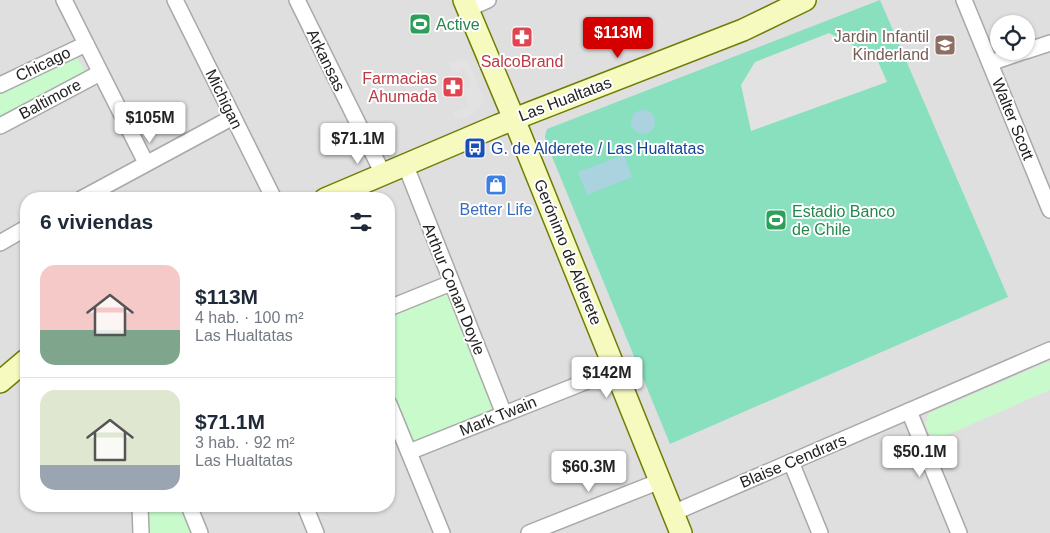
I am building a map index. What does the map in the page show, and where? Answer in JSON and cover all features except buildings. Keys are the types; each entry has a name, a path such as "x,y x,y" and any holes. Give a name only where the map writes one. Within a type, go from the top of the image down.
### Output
{"main road":[{"name":"Las Hualtatas","path":"341,192 514,119 743,30 805,0"},
{"name":"Gerónimo de Alderete","path":"466,5 681,533"},
{"path":"0,382 20,365"}],"street":[{"path":"64,0 146,164"},
{"name":"Michigan","path":"175,0 270,192"},
{"name":"Arkansas","path":"296,0 383,174"},
{"path":"466,5 488,0"},
{"name":"Walter Scott","path":"964,0 1046,190 1050,210"},
{"path":"1035,48 1050,43"},
{"name":"Chicago","path":"0,85 86,44"},
{"path":"990,63 999,60"},
{"name":"Baltimore","path":"0,126 100,73"},
{"path":"94,192 233,117"},
{"name":"Arthur Conan Doyle","path":"405,164 504,414"},
{"path":"0,242 20,231"},
{"path":"395,306 451,283"},
{"name":"Blaise Cendrars","path":"673,513 1050,350"},
{"name":"Mark Twain","path":"409,452 615,370"},
{"path":"909,411 959,533"},
{"path":"395,418 442,533"},
{"path":"791,462 820,533"},
{"path":"529,533 548,529 660,481"},
{"path":"140,512 141,533"},
{"path":"191,512 200,533"},
{"path":"308,512 316,533"}],"shaded area":[{"path":"0,0 1050,0 1050,533 0,533"},
{"path":"829,33 876,57 887,82 751,131 741,85 755,62"},
{"path":"467,58 485,101 474,114 463,118 454,117 453,113 469,106 463,90 472,85 464,69 453,74 448,63"}],"green space":[{"name":"Estadio Banco de Chile","path":"880,0 1008,297 670,444 546,142 547,129"},
{"path":"74,53 88,76 0,123 0,90"},
{"path":"445,290 494,411 409,445 395,409 395,311"},
{"path":"1050,361 1050,390 933,441 925,424 929,413"},
{"path":"146,512 186,512 194,533 148,533"}],"water":[{"path":"643,110 652,113 655,122 652,131 643,134 634,131 631,122 634,113"},
{"path":"624,155 632,177 587,195 578,172"}],"place":[{"name":"Active","path":"420,24"},
{"name":"SalcoBrand","path":"522,37"},
{"name":"Jardin Infantil Kinderland","path":"945,45"},
{"name":"Farmacias Ahumada","path":"453,87"},
{"name":"G. de Alderete / Las Hualtatas","path":"475,148"},
{"name":"Better Life","path":"496,185"},
{"name":"Estadio Banco de Chile","path":"776,220"}]}
